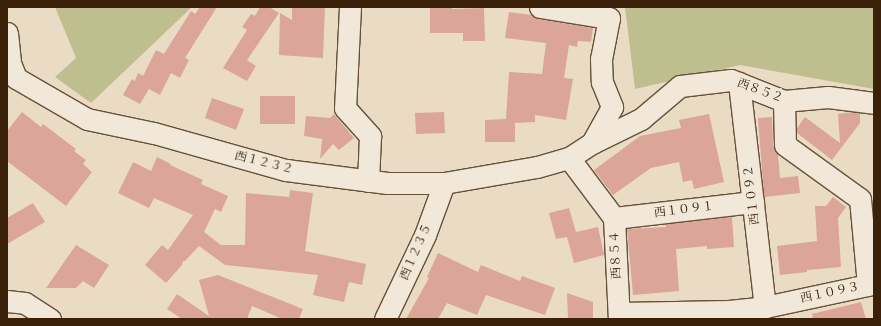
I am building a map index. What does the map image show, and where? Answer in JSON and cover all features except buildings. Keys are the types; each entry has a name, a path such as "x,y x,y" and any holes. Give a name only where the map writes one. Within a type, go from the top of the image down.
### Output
{"street":[{"path":"350,7 345,108 370,136 368,181"},
{"path":"540,7 609,12 601,59 602,82 612,107 592,143"},
{"name":"西１２３２","path":"7,33 12,84 87,119 154,133 286,170 387,184 444,183 537,167 570,158"},
{"name":"西８５２","path":"570,158 592,143 640,119 680,86 731,80 784,101 828,97 874,103"},
{"name":"西１０９２","path":"740,84 766,307"},
{"name":"西１０９３","path":"619,316 729,315 868,285 860,199 785,145 784,101"},
{"name":"西８５４","path":"570,158 614,218 619,316"},
{"name":"西１２３５","path":"385,319 425,235 444,183"},
{"name":"西１０９１","path":"614,218 753,202"},
{"path":"7,300 25,302 50,319"}],"shaded area":[{"path":"55,7 192,7 91,103 55,77 76,58"},
{"path":"625,7 874,7 874,89 740,65 635,89"}]}
